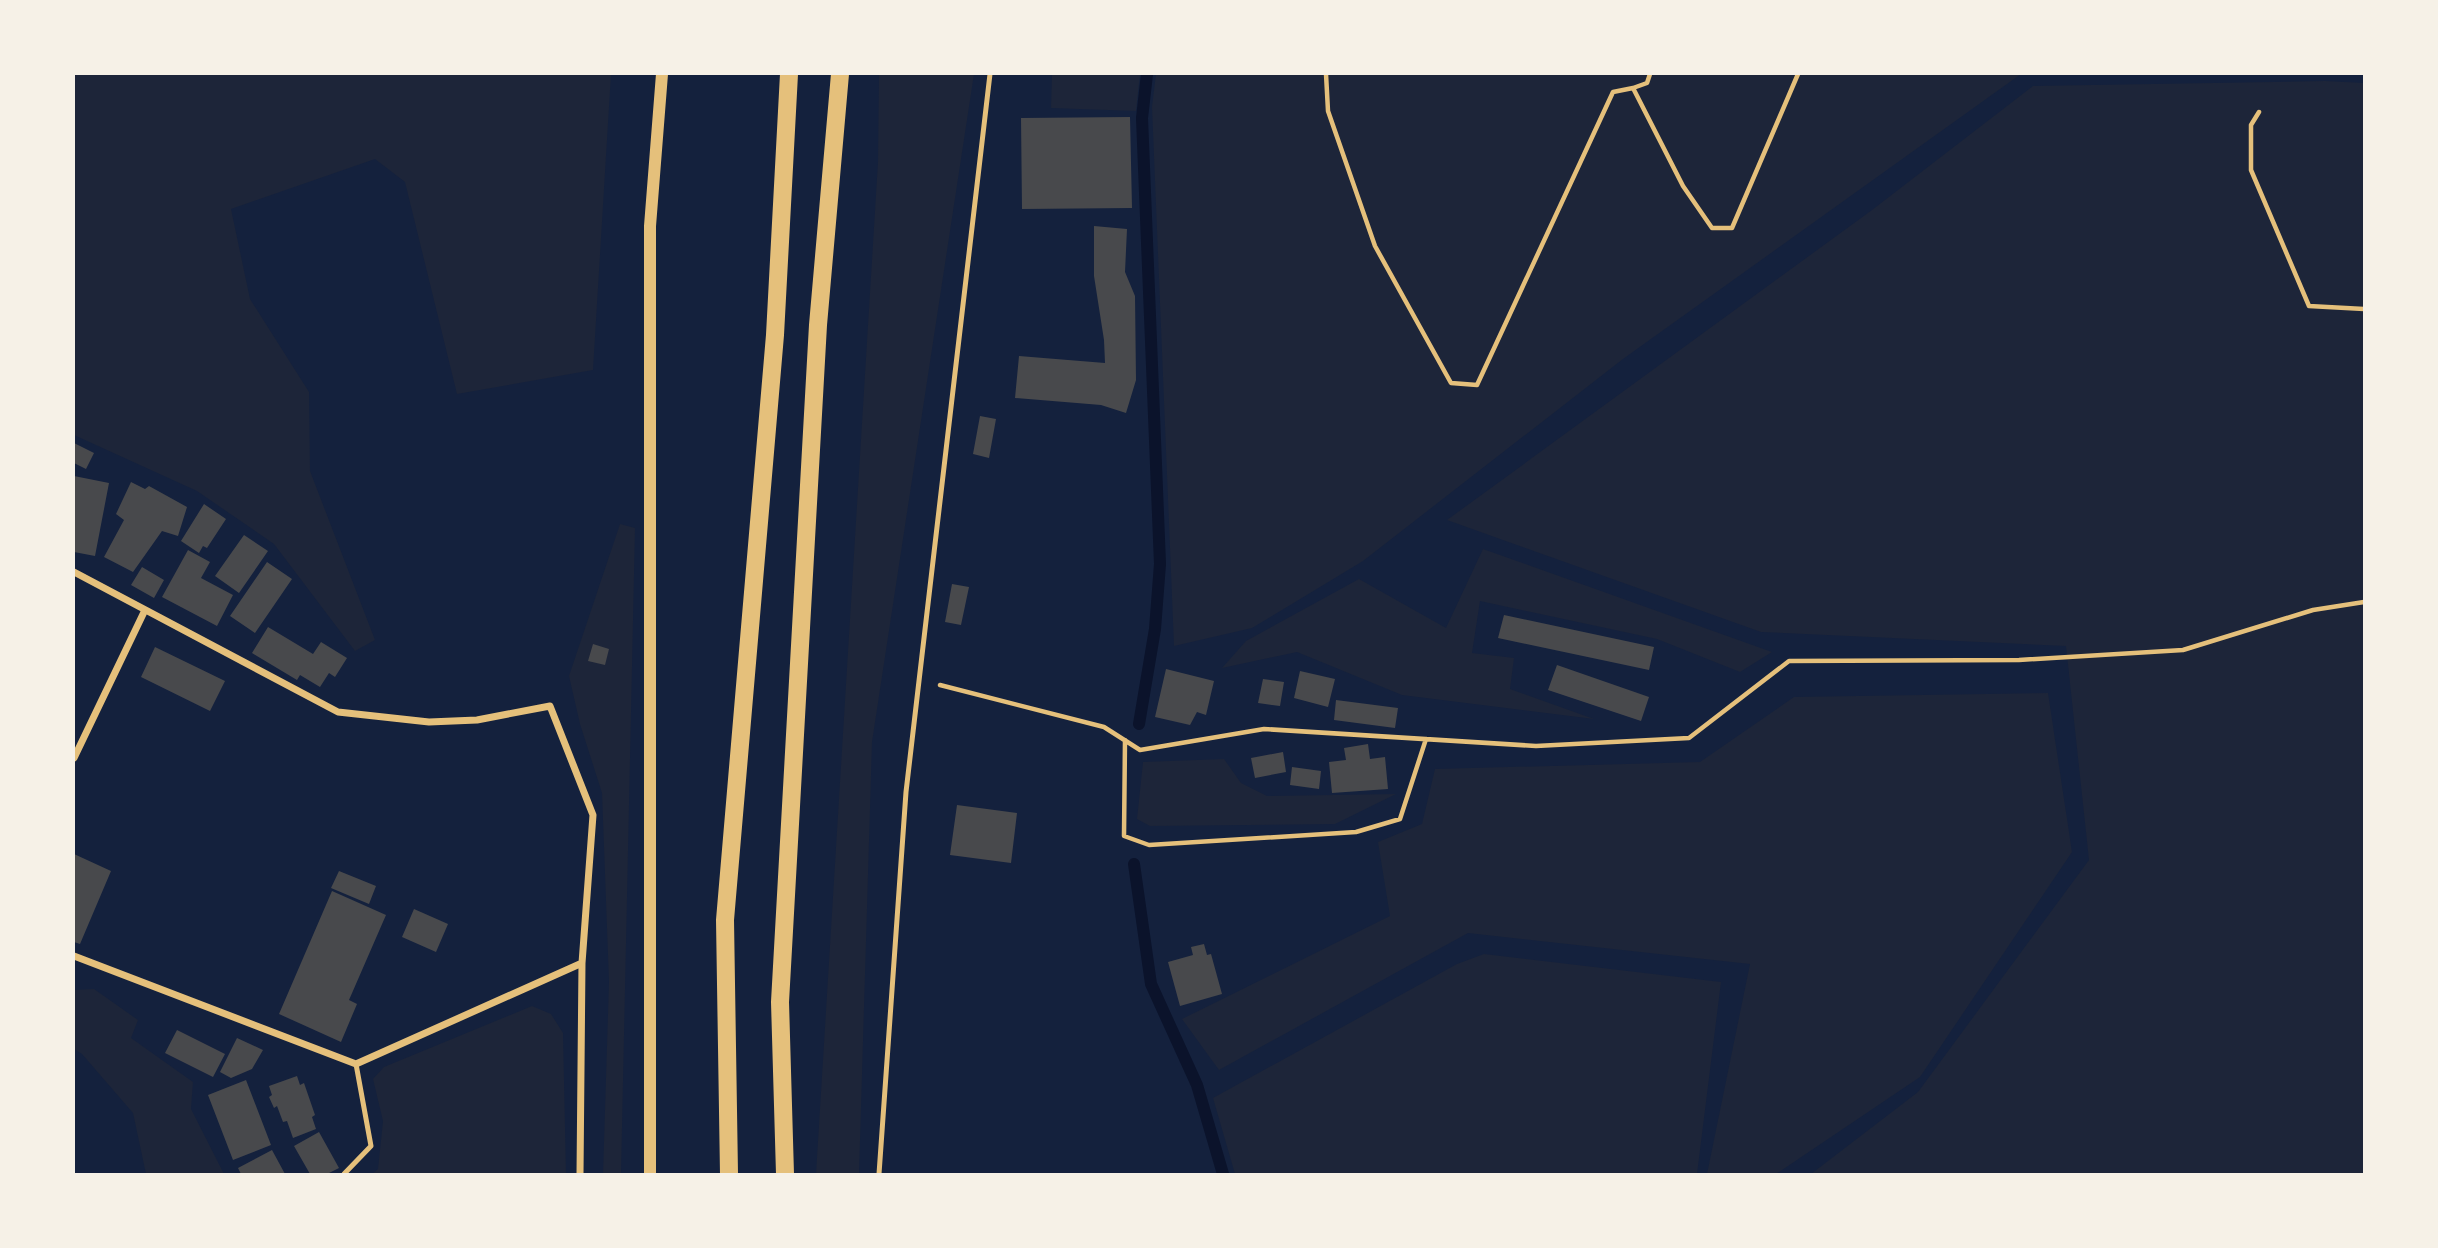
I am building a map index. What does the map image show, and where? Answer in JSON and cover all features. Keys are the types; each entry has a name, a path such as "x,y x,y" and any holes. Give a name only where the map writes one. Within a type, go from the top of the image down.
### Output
{"main road":[{"path":"729,1174 724,919 775,335 789,74"},
{"path":"785,1174 780,1002 818,325 840,74"}],"street":[{"path":"650,1174 650,226 662,74"},
{"path":"74,572 338,712 429,722 477,720 550,706 593,815 582,963 580,1174"},
{"path":"74,758 145,610"},
{"path":"74,956 356,1064 582,963"}],"lane":[{"path":"879,1174 905,792 989,74"},
{"path":"344,1174 371,1146 356,1064"}],"path":[{"path":"1326,74 1328,111 1376,246 1451,383 1477,386 1613,92 1647,83 1650,74"},
{"path":"1633,88 1683,186 1712,228 1732,228 1798,74"},
{"path":"2259,112 2251,125 2251,170 2309,306 2364,309"},
{"path":"919,680 1104,727 1140,750 1265,729 1536,746 1689,738 1789,661 2019,660 2183,650 2313,610 2364,602"},
{"path":"1125,740 1124,836 1149,845 1356,832 1400,819 1426,739"}],"shaded area":[{"path":"74,74 611,74 593,370 457,394 405,182 375,159 231,209 250,299 309,392 310,471 375,640 355,651 274,544 197,491 74,435"},
{"path":"879,74 974,74 872,742 859,1174 816,1174 878,162"},
{"path":"1052,74 1140,74 1136,111 1051,108"},
{"path":"1156,74 2021,74 1623,359 1363,561 1252,628 1174,646 1152,107"},
{"path":"2325,81 2364,83 2364,1174 1811,1174 1918,1092 2089,860 2066,646 1761,632 1447,520 1872,210 2033,86"},
{"path":"620,524 635,528 621,1174 603,1174 609,982 602,793 580,724 569,676"},
{"path":"1483,549 1772,652 1740,672 1657,639 1480,601 1472,653 1514,658 1510,689 1594,719 1402,695 1297,652 1222,668 1246,641 1359,579 1446,628"},
{"path":"2048,693 2072,852 1920,1077 1776,1174 1707,1174 1750,964 1468,933 1219,1070 1182,1019 1390,916 1378,842 1422,824 1435,769 1700,762 1794,697"},
{"path":"1224,759 1241,783 1267,796 1396,794 1335,824 1150,826 1137,819 1143,762"},
{"path":"1484,954 1721,982 1697,1174 1235,1174 1213,1098 1457,964"},
{"path":"94,989 138,1020 131,1038 193,1082 191,1109 224,1174 146,1174 133,1113 82,1054 74,1049 74,990"},
{"path":"532,1006 551,1014 563,1033 566,1174 372,1174 378,1169 383,1121 373,1079 384,1067"}],"building":[{"path":"1130,117 1132,208 1022,209 1021,118"},
{"path":"1094,226 1127,229 1125,272 1135,296 1136,380 1126,413 1101,405 1015,398 1019,356 1105,363 1094,276"},
{"path":"980,416 996,419 989,458 973,454"},
{"path":"74,443 94,453 86,469 74,463"},
{"path":"74,476 109,483 95,556 74,552"},
{"path":"131,482 145,489 149,486 187,507 178,536 162,531 133,572 104,557 124,520 116,514"},
{"path":"204,504 226,519 207,548 203,546 199,553 181,541"},
{"path":"244,535 268,551 239,593 215,576"},
{"path":"188,550 210,562 201,578 233,595 217,626 162,597"},
{"path":"267,562 292,579 255,633 230,616"},
{"path":"142,567 164,580 154,598 131,585"},
{"path":"952,584 969,587 961,625 945,622"},
{"path":"1504,615 1654,647 1649,670 1498,638"},
{"path":"268,627 313,654 321,642 347,658 335,677 329,673 320,687 300,675 297,680 252,653"},
{"path":"593,644 609,649 605,665 588,661"},
{"path":"155,647 225,681 210,711 141,677"},
{"path":"1557,665 1649,697 1641,721 1548,690"},
{"path":"1166,669 1214,681 1206,715 1197,712 1190,725 1155,717"},
{"path":"1300,671 1335,679 1328,707 1294,698"},
{"path":"1263,679 1284,682 1280,706 1258,703"},
{"path":"1336,700 1398,708 1395,728 1334,720"},
{"path":"1368,744 1370,759 1385,757 1388,789 1332,793 1329,762 1346,760 1344,748"},
{"path":"1283,752 1286,772 1255,778 1251,758"},
{"path":"1292,767 1321,771 1319,789 1290,785"},
{"path":"957,805 1017,813 1011,863 950,855"},
{"path":"74,854 111,871 80,944 74,942"},
{"path":"339,871 376,886 369,904 331,888"},
{"path":"332,891 386,915 349,1000 357,1004 341,1042 279,1014"},
{"path":"414,909 448,924 436,952 402,937"},
{"path":"1204,944 1207,955 1211,954 1222,994 1180,1006 1168,962 1193,955 1191,947"},
{"path":"177,1030 225,1054 213,1077 165,1053"},
{"path":"237,1038 263,1050 252,1069 231,1078 220,1072"},
{"path":"297,1076 300,1085 304,1083 315,1115 312,1117 316,1129 293,1138 287,1121 283,1122 277,1106 274,1108 269,1097 272,1095 269,1086"},
{"path":"246,1080 271,1145 233,1160 208,1095"},
{"path":"319,1132 339,1168 327,1174 310,1174 294,1146"},
{"path":"272,1150 285,1174 241,1174 238,1168"}],"waterway":[{"path":"1139,724 1155,629 1160,564 1142,118 1147,74"},
{"path":"1134,864 1151,984 1197,1085 1223,1174"}]}
